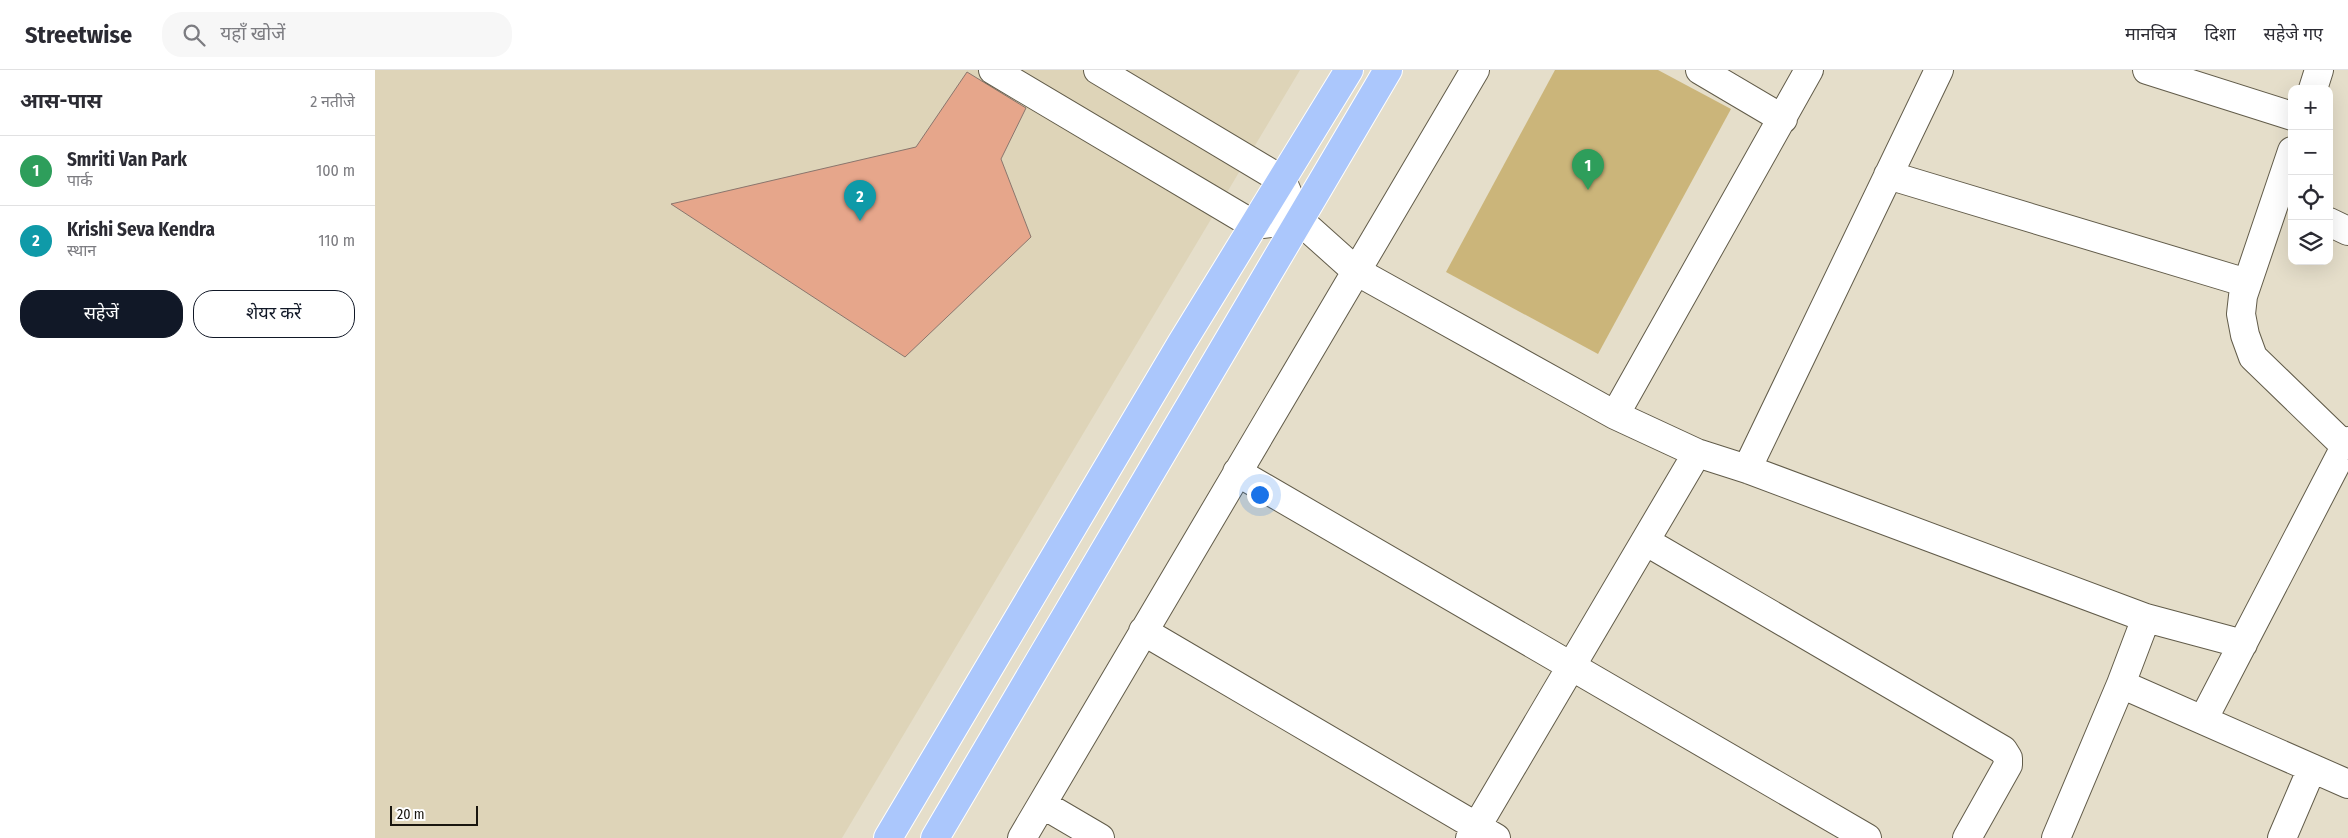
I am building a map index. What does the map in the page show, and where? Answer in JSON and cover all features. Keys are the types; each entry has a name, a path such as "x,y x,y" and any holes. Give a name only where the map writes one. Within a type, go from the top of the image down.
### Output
{"main road":[{"path":"888,838 1176,352 1349,70"},
{"path":"935,838 1388,70"}],"street":[{"path":"993,70 1254,225 1299,220"},
{"path":"1098,70 1282,180 1299,220 1356,271 1615,415 1697,454 1747,470 2146,618 2243,644"},
{"path":"1023,838 1143,631 1475,70"},
{"path":"1700,70 1783,120"},
{"path":"1615,415 1783,120 1809,70"},
{"path":"1747,470 1939,70"},
{"path":"2147,70 2288,115"},
{"path":"2314,85 2319,70"},
{"path":"1888,175 2247,283"},
{"path":"2203,720 2347,443 2253,357 2245,335 2241,314 2247,283 2284,201 2288,175"},
{"path":"2333,224 2348,231"},
{"path":"1143,631 1481,834 1571,666 1697,454"},
{"path":"1237,472 1867,838"},
{"path":"1645,541 2003,750 2008,758 2008,765 1967,838"},
{"path":"2056,838 2121,684 2146,618"},
{"path":"2121,684 2348,784"},
{"path":"2282,838 2312,768"},
{"path":"1043,804 1100,838"}],"shaded area":[{"path":"375,70 1300,70 842,838 375,838"},
{"path":"1555,70 1658,70 1731,109 1598,354 1446,272"}],"building":[{"path":"967,72 1026,108 1001,159 1031,237 905,357 671,204 916,147"}],"place":[{"name":"Smriti Van Park","path":"1588,190"},
{"name":"Krishi Seva Kendra","path":"860,221"}]}
